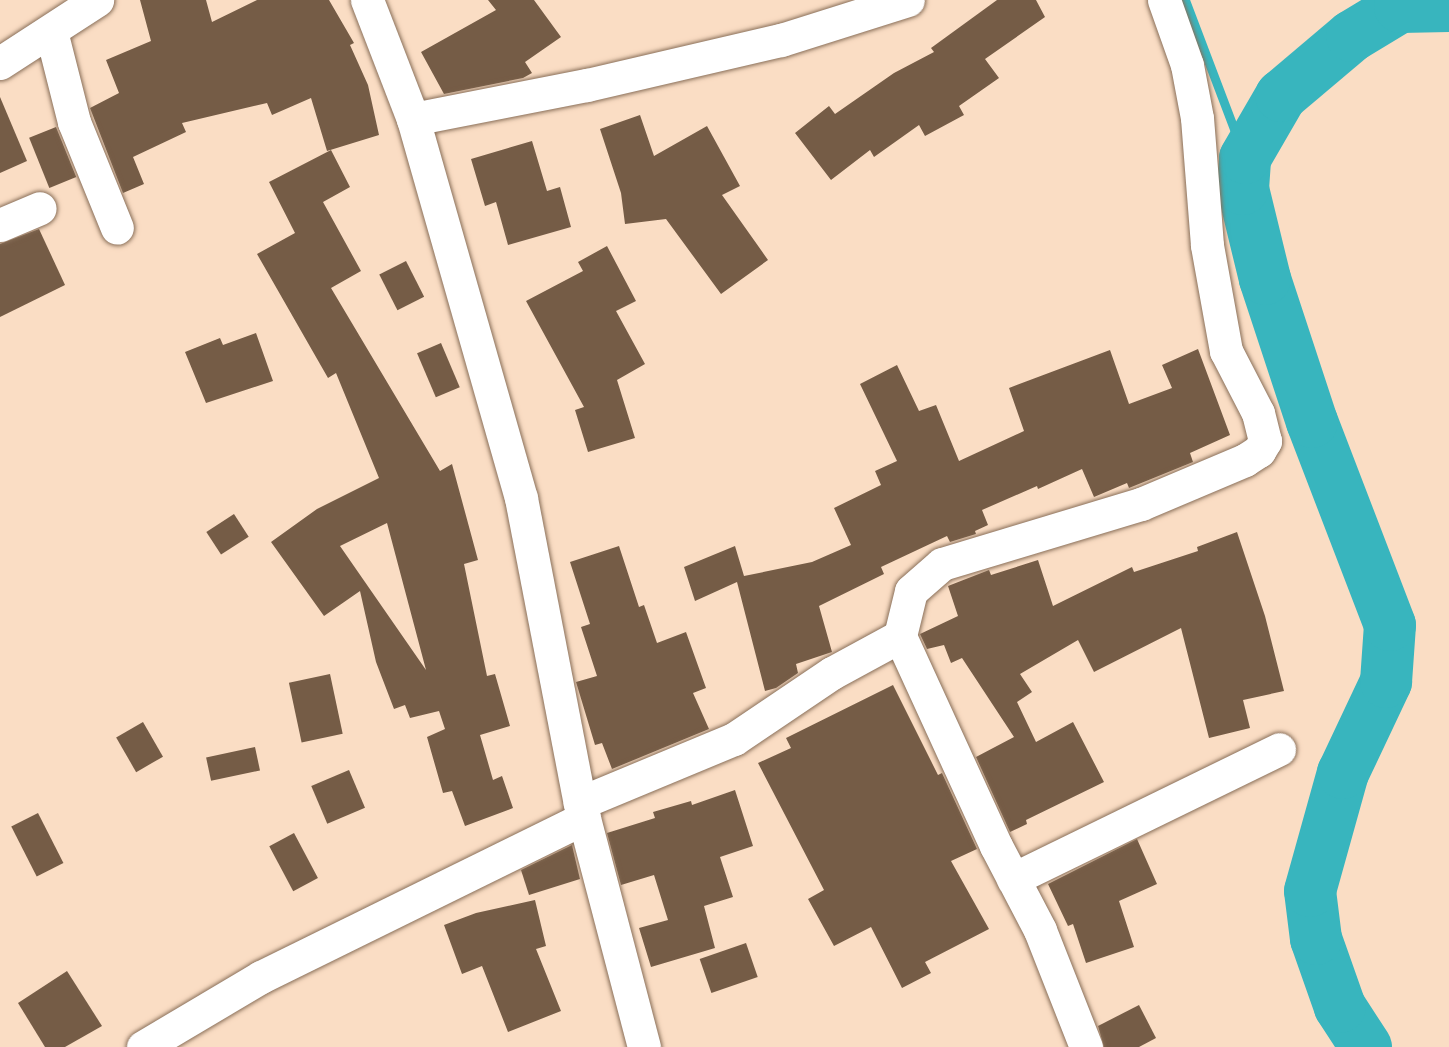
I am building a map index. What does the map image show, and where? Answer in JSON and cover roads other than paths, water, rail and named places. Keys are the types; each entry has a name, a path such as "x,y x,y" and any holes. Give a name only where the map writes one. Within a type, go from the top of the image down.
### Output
{"street":[{"path":"0,63 97,0"},
{"path":"367,0 413,118 532,543 582,811 644,1047"},
{"path":"413,118 587,85 781,40 908,0"},
{"path":"1086,1047 1040,930 1013,879 900,636 911,591 942,564 1141,504 1245,460 1259,451 1265,441 1258,413 1226,351 1207,245 1195,107 1187,65 1164,0"},
{"path":"51,31 74,122 117,228"},
{"path":"0,225 40,208"},
{"path":"143,1047 261,977 582,811 734,739 832,673 900,636"},
{"path":"1013,879 1279,749"}],"waterway":[{"path":"1185,0 1245,158"},
{"path":"1366,1047 1340,1007 1316,939 1310,891 1343,773 1386,682 1390,625 1312,422 1265,279 1243,189 1245,158 1281,96 1352,36 1400,7 1449,6"}]}
